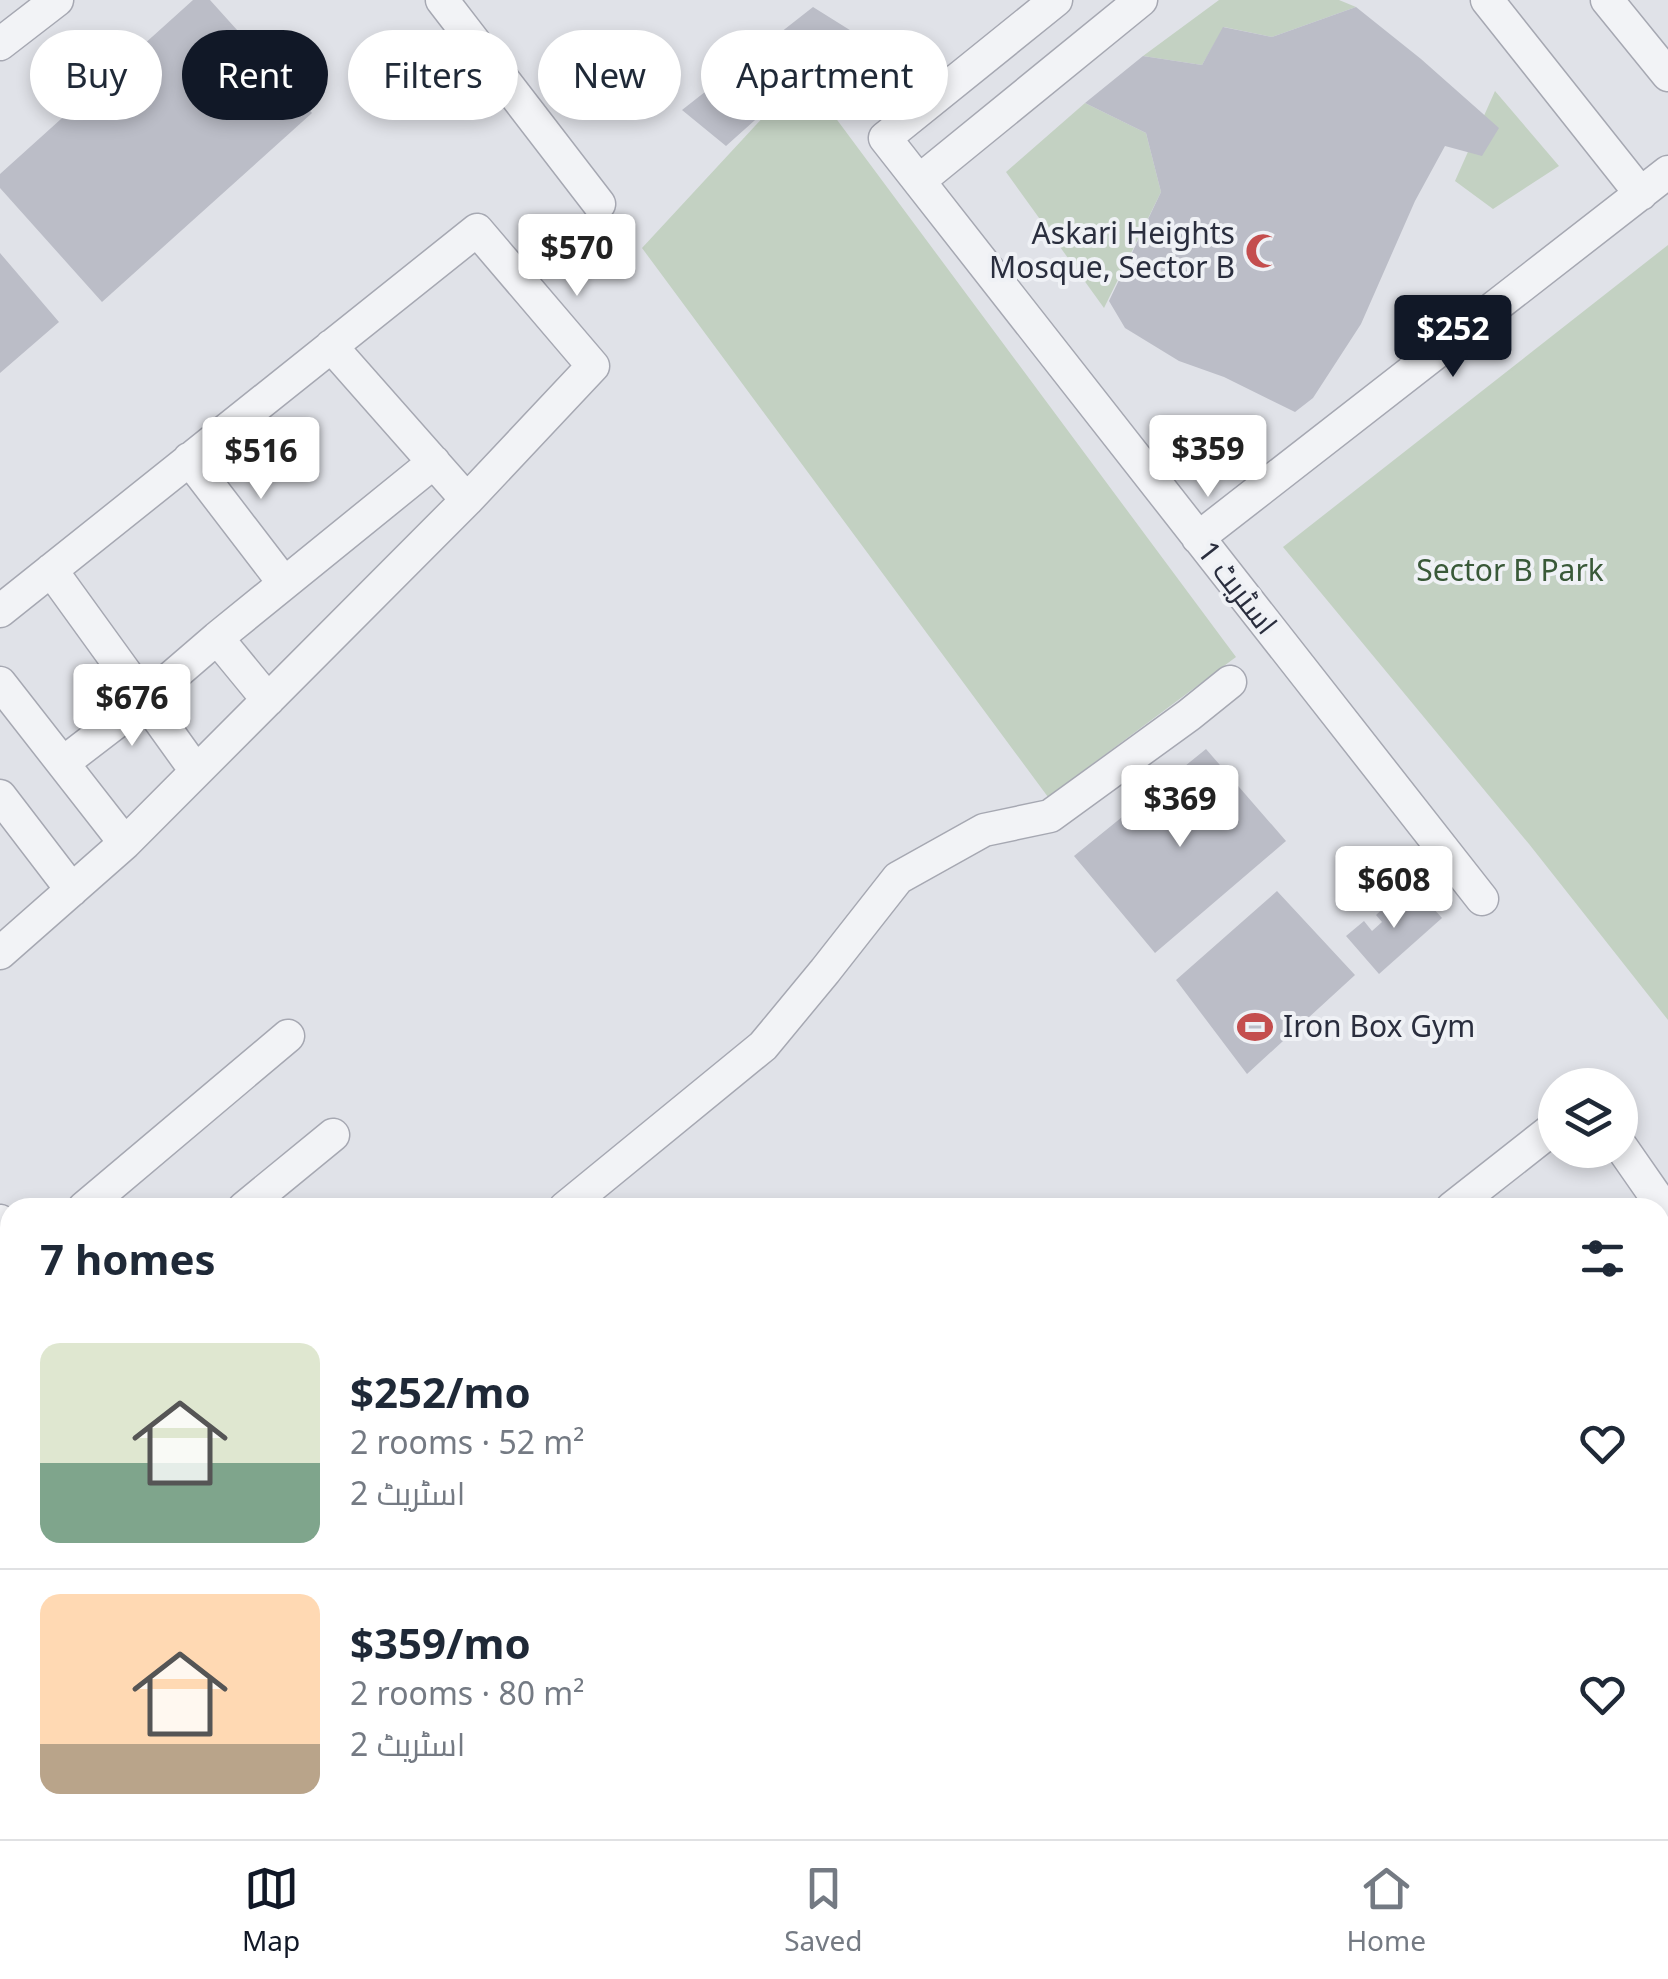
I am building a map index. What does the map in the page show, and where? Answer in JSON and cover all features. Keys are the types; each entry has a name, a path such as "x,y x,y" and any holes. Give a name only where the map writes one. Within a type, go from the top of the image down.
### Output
{"street":[{"path":"0,44 57,0"},
{"path":"442,0 599,204"},
{"name":"اسٹریٹ 1","path":"1056,0 885,138 1482,899"},
{"path":"919,181 1140,0"},
{"path":"1487,0 1641,194"},
{"path":"1607,0 1668,75"},
{"path":"1198,538 1668,172"},
{"path":"0,611 477,230 593,366 467,500 125,843 1,949"},
{"path":"331,346 467,500"},
{"path":"189,460 284,583"},
{"path":"63,763 434,462"},
{"path":"51,570 196,772"},
{"path":"218,638 268,700"},
{"path":"577,1198 763,1046 898,878 984,830 1050,816 1230,682"},
{"path":"0,683 125,843"},
{"path":"0,796 72,890"},
{"path":"96,1198 288,1036"},
{"path":"256,1198 333,1135"},
{"path":"1465,1198 1538,1141"},
{"path":"1636,1168 1657,1198"}],"green space":[{"path":"1219,0 1339,0 1356,7 1272,37 1224,27 1202,65 1143,56"},
{"path":"1495,91 1559,166 1493,209 1455,181"},
{"path":"1085,103 1146,133 1161,192 1104,308 1006,172"},
{"path":"760,120 837,120 1236,657 1048,797 642,248"},
{"name":"Sector B Park","path":"1668,245 1668,1020 1529,844 1283,547"}],"building":[{"path":"193,0 210,0 237,30 182,30 182,120 304,120 102,302 0,188 0,174 60,120 162,120 160,30"},
{"path":"813,7 850,30 784,30"},
{"name":"Askari Heights Mosque, Sector B","path":"1356,7 1499,128 1482,156 1445,146 1415,201 1361,324 1313,398 1295,412 1224,377 1179,361 1125,328 1109,301 1161,192 1146,133 1085,103 1143,56 1202,65 1223,27 1272,37"},
{"path":"701,95 701,120 755,120 726,146 682,110"},
{"path":"0,253 59,322 0,373"},
{"path":"1206,749 1286,841 1155,953 1074,856"},
{"path":"1417,890 1442,918 1379,974 1346,936 1364,921 1372,931 1382,922 1376,915 1389,903 1394,910"},
{"name":"Iron Box Gym","path":"1277,891 1355,975 1247,1074 1176,980"}],"place":[{"name":"Askari Heights Mosque, Sector B","path":"1263,251"},
{"name":"Iron Box Gym","path":"1255,1027"}]}
